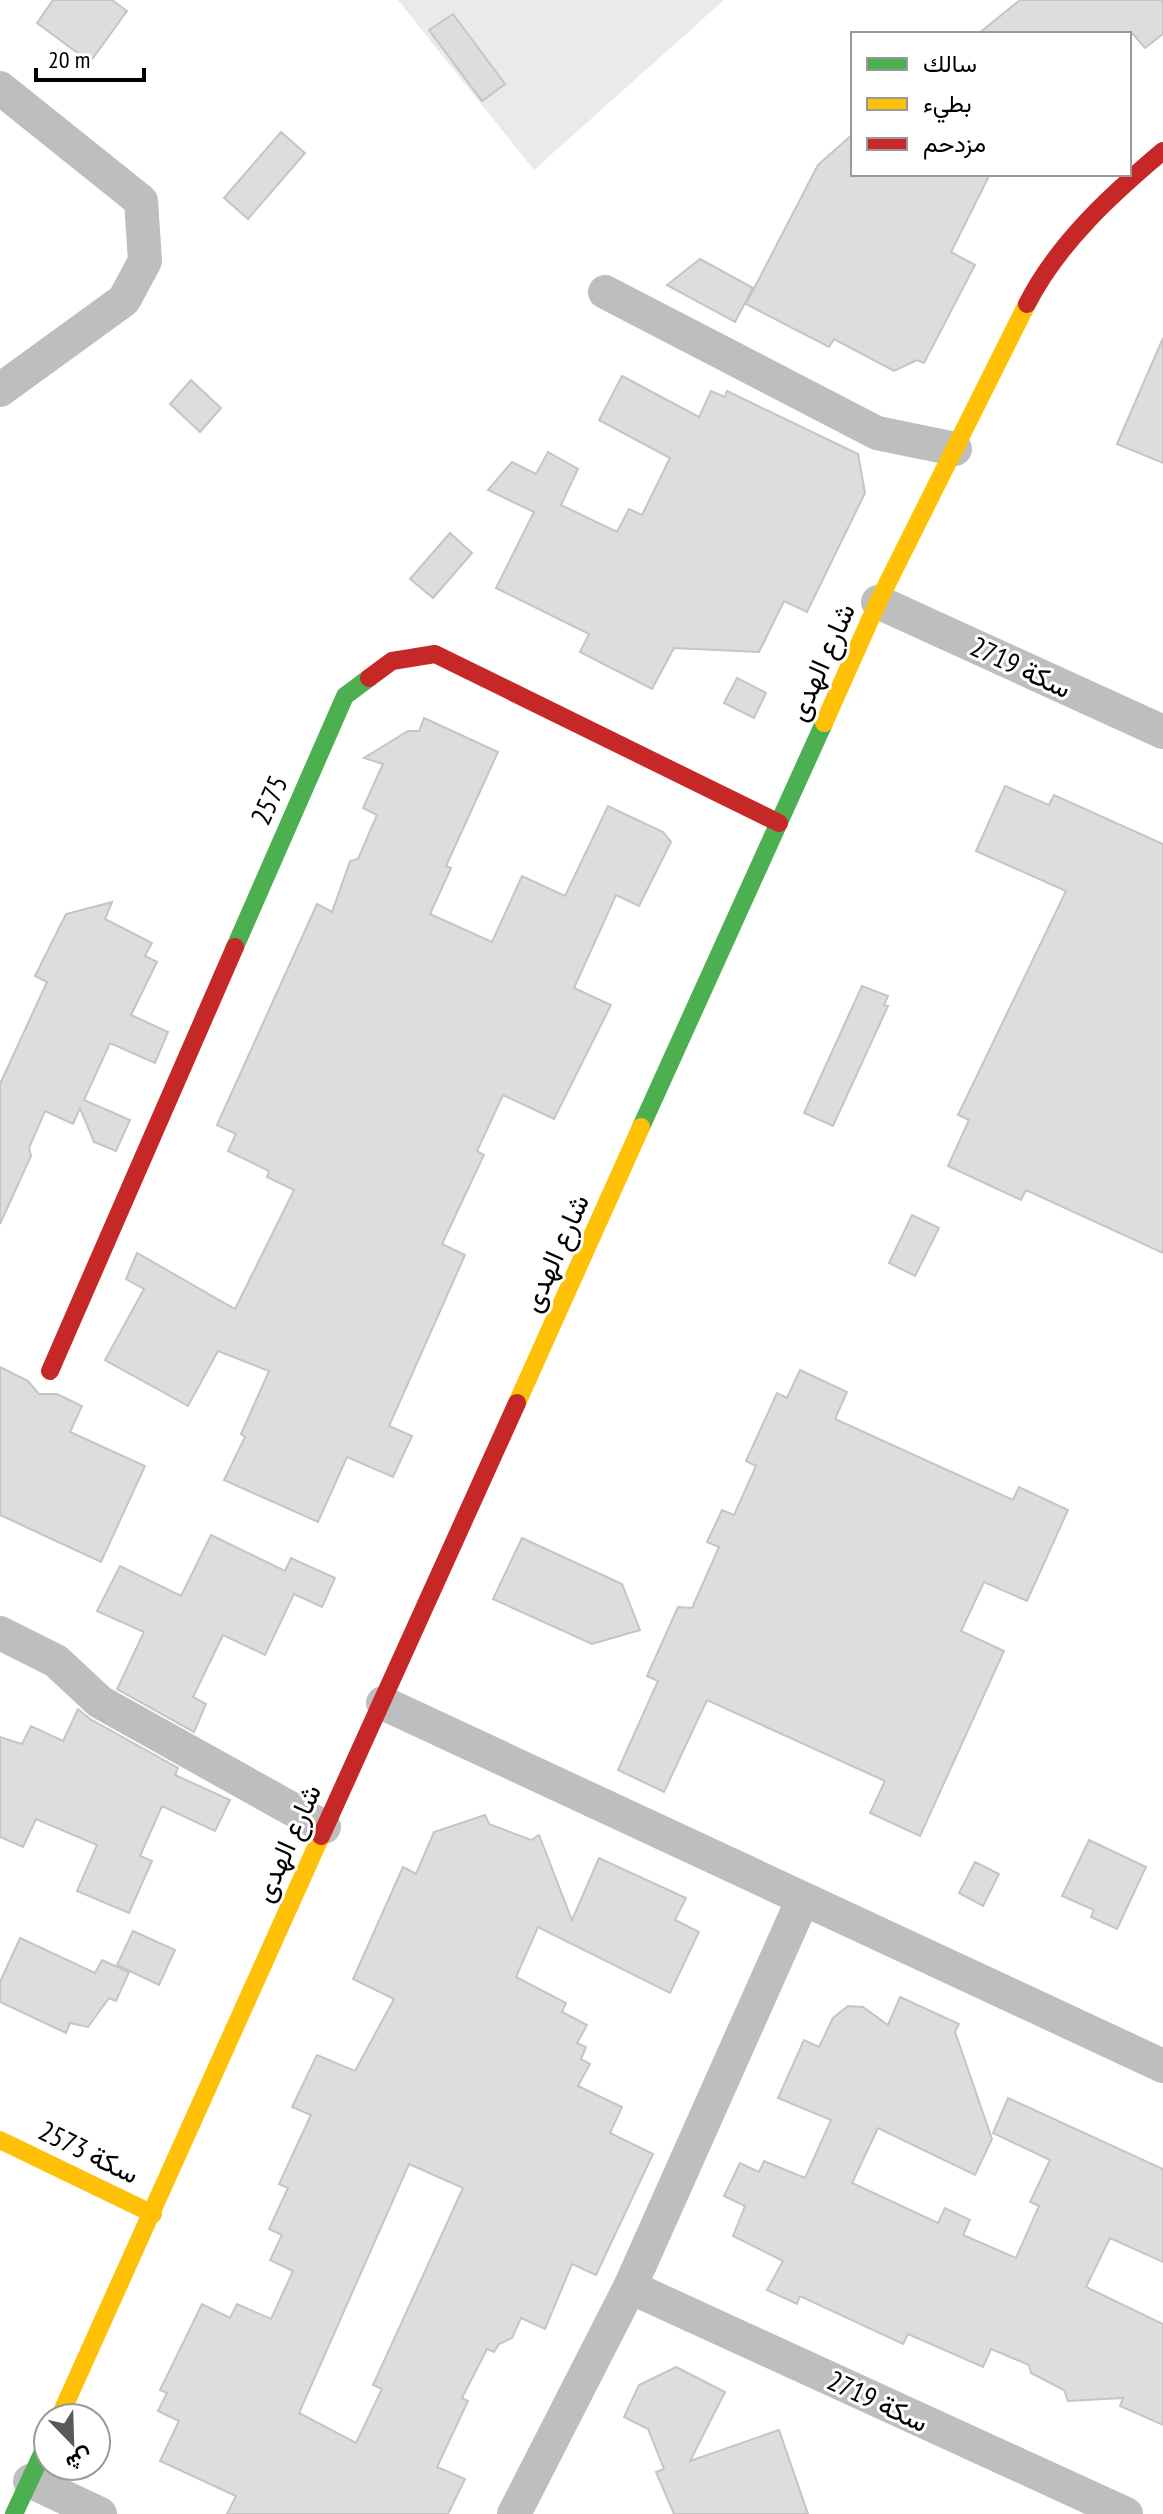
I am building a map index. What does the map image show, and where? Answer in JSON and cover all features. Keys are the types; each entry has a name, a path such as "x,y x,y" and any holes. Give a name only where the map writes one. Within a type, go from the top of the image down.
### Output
{"street":[{"path":"0,88 141,201 145,261 124,300 0,390"},
{"name":"شارع الهدى","path":"66,2402 878,602 1037,285 1106,199 1163,151"},
{"path":"605,292 877,433 955,449"},
{"name":"سكة 2719","path":"878,602 1163,732"},
{"name":"2575","path":"50,1371 345,696 392,661 435,654 779,823"},
{"path":"0,1633 56,1661 100,1702 324,1827"},
{"path":"383,1703 1163,2066"},
{"path":"514,2514 630,2287 803,1899"},
{"name":"سكة 2573","path":"0,2140 153,2214"},
{"name":"سكة 2719","path":"630,2287 1126,2514"},
{"path":"14,2514 32,2477"},
{"path":"30,2481 100,2514"}],"shaded area":[{"path":"398,0 724,0 534,170"}],"building":[{"path":"53,0 112,0 127,11 90,62 37,23"},
{"path":"1020,0 1163,0 1163,34 1145,48 1131,32 980,32"},
{"path":"453,14 505,84 482,101 429,30"},
{"path":"281,132 305,153 248,219 224,198"},
{"path":"851,136 851,176 989,176 951,252 975,265 924,363 917,360 894,371 834,339 829,347 746,304 818,165"},
{"path":"700,259 753,288 735,322 667,285"},
{"path":"1163,338 1163,463 1117,444"},
{"path":"622,376 699,417 711,391 725,397 727,391 858,454 865,493 807,612 784,601 759,652 674,648 652,689 580,652 589,634 496,588 534,512 488,490 512,462 536,474 548,452 578,469 561,505 617,532 629,509 642,515 670,458 599,420"},
{"path":"191,380 221,408 200,432 170,404"},
{"path":"450,533 472,553 433,598 410,579"},
{"path":"737,678 766,693 754,718 724,703"},
{"path":"424,718 498,752 446,866 451,868 430,914 492,942 522,876 565,896 608,806 663,832 671,842 639,906 616,895 574,988 611,1005 554,1119 503,1095 477,1151 484,1155 442,1244 465,1255 389,1426 412,1436 393,1477 347,1457 318,1522 224,1480 245,1437 241,1434 269,1371 218,1351 188,1406 105,1360 144,1289 126,1279 137,1253 235,1309 294,1190 267,1177 269,1171 228,1151 236,1134 217,1125 317,904 332,912 350,861 358,859 377,815 363,808 383,764 364,758 408,731 419,731"},
{"path":"1005,786 1049,805 1054,795 1163,844 1163,1253 1026,1190 1021,1200 948,1166 969,1120 958,1115 1066,891 976,851"},
{"path":"112,902 105,919 152,943 145,956 157,962 131,1015 168,1032 155,1063 110,1043 84,1100 130,1120 116,1151 94,1142 80,1108 73,1124 45,1111 29,1148 31,1156 0,1224 0,1084 47,982 35,976 66,914"},
{"path":"862,986 888,996 884,1005 888,1006 833,1126 804,1113"},
{"path":"912,1215 939,1228 915,1276 889,1263"},
{"path":"0,1367 28,1381 39,1394 57,1394 82,1406 70,1432 145,1466 101,1562 0,1515"},
{"path":"800,1370 847,1392 835,1419 1013,1500 1019,1487 1068,1510 1027,1601 984,1582 961,1631 1004,1651 920,1836 870,1813 885,1781 707,1700 664,1792 618,1770 658,1681 647,1676 678,1607 692,1608 719,1547 707,1542 722,1510 734,1515 756,1466 746,1461 777,1393 787,1398"},
{"path":"211,1535 285,1571 291,1558 335,1578 322,1607 294,1594 265,1655 223,1635 193,1697 206,1704 194,1732 117,1689 144,1632 97,1611 120,1566 181,1596"},
{"path":"522,1538 622,1584 640,1630 592,1644 493,1599"},
{"path":"78,1709 90,1719 178,1768 175,1775 230,1800 215,1831 162,1806 140,1856 152,1861 129,1913 77,1891 97,1845 36,1819 23,1847 0,1837 0,1737 22,1744 31,1726 63,1741"},
{"path":"485,1815 489,1824 531,1840 539,1835 572,1920 599,1858 686,1898 675,1920 699,1932 670,1993 538,1927 516,1977 566,2003 562,2012 587,2025 577,2043 586,2047 581,2059 590,2064 578,2086 622,2107 610,2133 653,2154 596,2275 572,2264 545,2329 521,2318 512,2338 499,2344 494,2352 487,2349 462,2398 468,2401 437,2467 465,2479 448,2514 227,2514 236,2496 160,2461 179,2421 158,2411 167,2393 160,2390 202,2304 230,2318 237,2304 271,2319 293,2271 270,2260 282,2235 269,2229 288,2188 279,2184 311,2115 292,2107 317,2055 355,2071 394,1999 353,1979 403,1867 416,1874 434,1832","holes":["409,2164 463,2188 373,2385 382,2389 356,2443 299,2413"]},
{"path":"1089,1840 1146,1867 1117,1929 1091,1917 1094,1910 1062,1896"},
{"path":"975,1862 999,1874 983,1906 959,1893"},
{"path":"133,1931 175,1950 159,1985 117,1965"},
{"path":"20,1938 95,1973 102,1960 129,1972 116,2001 109,1998 88,2027 70,2023 66,2033 0,2002 0,1982"},
{"path":"900,1997 959,2024 955,2032 992,2139 975,2175 878,2128 852,2183 938,2223 945,2208 970,2220 963,2235 1016,2258 1039,2206 1030,2202 1050,2160 993,2133 1008,2098 1163,2169 1163,2262 1110,2238 1086,2287 1163,2324 1163,2425 1120,2406 1123,2398 1068,2401 1064,2390 1031,2373 1029,2365 991,2349 983,2367 908,2334 903,2344 800,2296 797,2304 767,2290 783,2261 733,2236 745,2206 724,2196 740,2163 759,2172 764,2161 805,2178 831,2120 778,2098 804,2040 819,2047 833,2018 848,2006 863,2007 888,2025"},
{"path":"676,2367 725,2392 690,2461 779,2430 808,2514 674,2514 656,2472 664,2469 648,2429 624,2417 639,2385"}],"traffic: fast":[{"path":"235,947 345,696 369,678"},
{"path":"641,1127 824,723"},
{"path":"14,2514 32,2475"}],"traffic: slow":[{"path":"824,723 878,602 1027,304"},
{"path":"517,1403 641,1127"},
{"path":"66,2402 321,1836"},
{"path":"0,2140 153,2214"}],"traffic: jam":[{"path":"1027,304 1070,240 1106,202 1163,151"},
{"path":"369,678 392,661 435,654 779,823"},
{"path":"50,1371 235,947"},
{"path":"321,1836 517,1403"}]}
